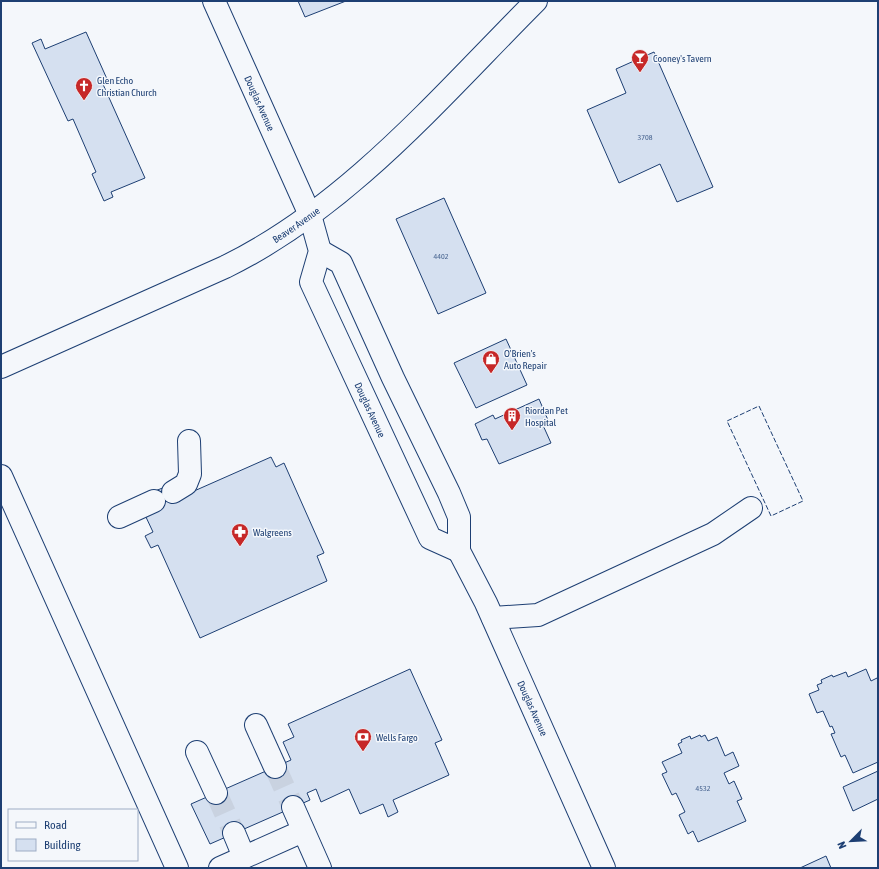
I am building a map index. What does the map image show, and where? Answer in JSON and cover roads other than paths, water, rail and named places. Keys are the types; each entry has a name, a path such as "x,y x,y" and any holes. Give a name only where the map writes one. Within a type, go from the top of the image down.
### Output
{"main road":[{"name":"Douglas Avenue","path":"214,1 310,215 320,251 311,282 430,538 459,551"},
{"name":"Beaver Avenue","path":"1,367 250,255 310,215 396,141 536,1"},
{"name":"Douglas Avenue","path":"320,251 341,262 393,378 449,493 459,517 459,551 493,618 604,868"},
{"path":"119,517 164,497 186,484 190,474 189,441"},
{"path":"1,476 177,868"},
{"path":"493,618 538,615 713,534 751,508"},
{"path":"256,725 275,767"},
{"path":"197,752 216,793"},
{"path":"293,807 320,868"},
{"path":"220,868 303,831"},
{"path":"234,833 244,857"}],"tunnel":[{"path":"275,767 293,807"},
{"path":"216,793 234,833"}],"place":[{"name":"Cooney's Tavern","path":"640,73"},
{"name":"Glen Echo Christian Church","path":"84,101"},
{"name":"O'Brien's Auto Repair","path":"491,374"},
{"name":"Riordan Pet Hospital","path":"512,431"},
{"name":"Walgreens","path":"240,547"},
{"name":"Wells Fargo","path":"363,752"}]}
